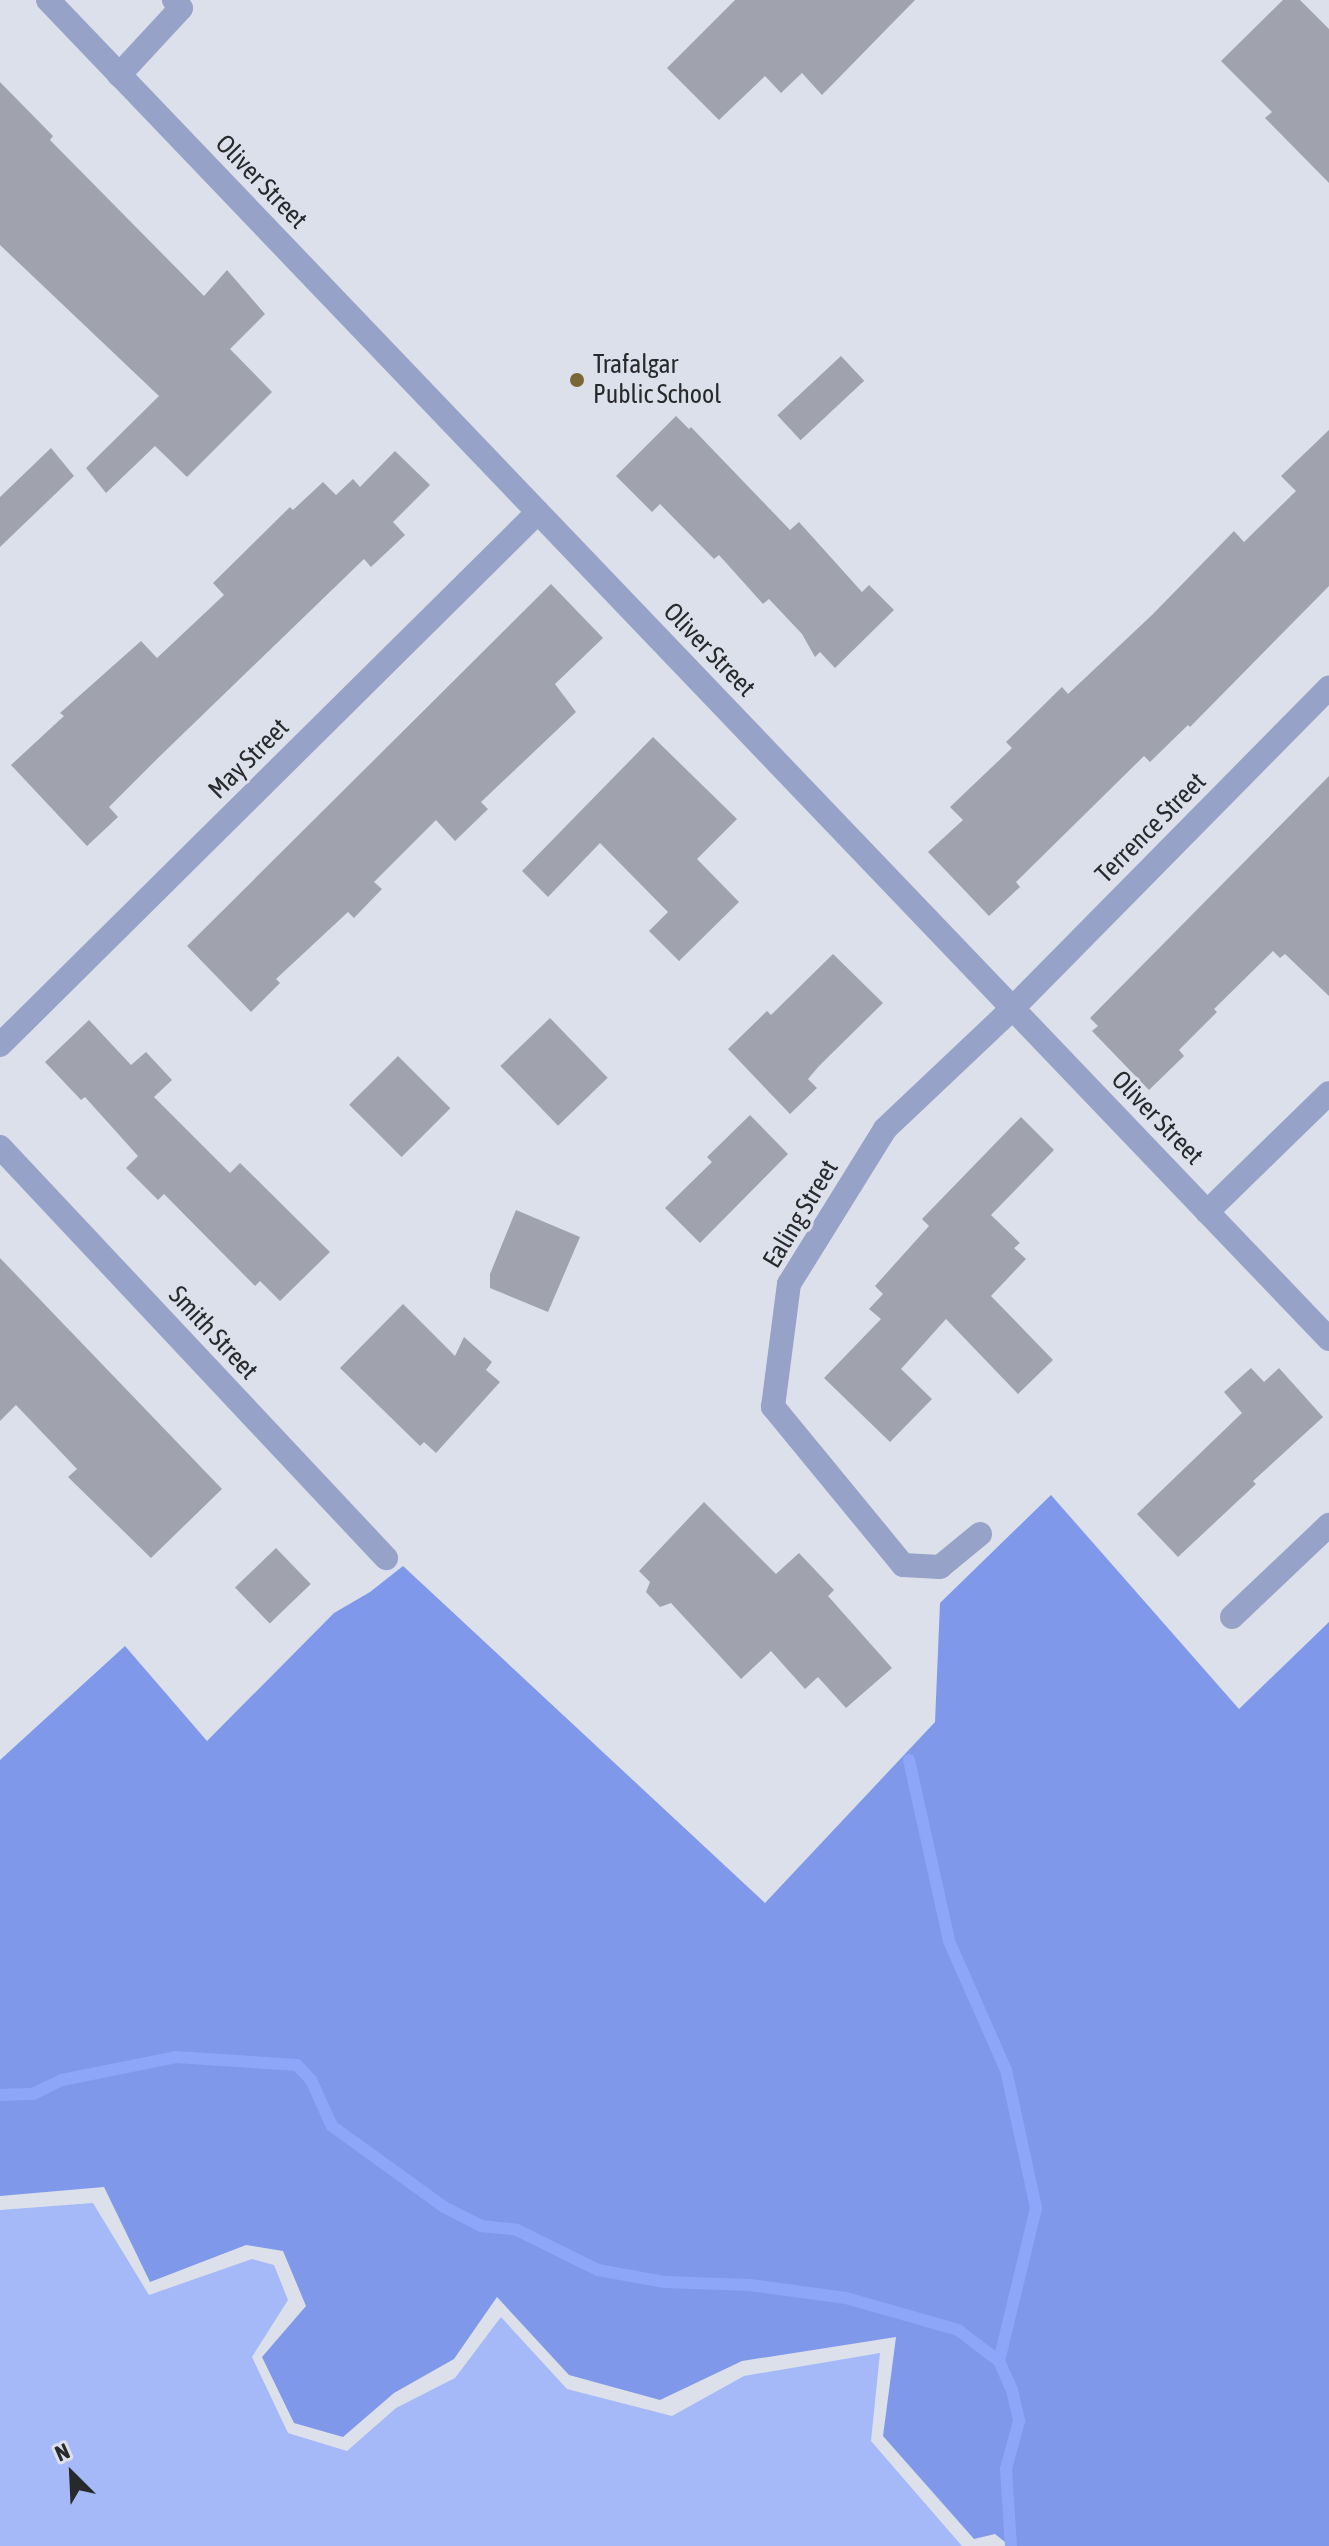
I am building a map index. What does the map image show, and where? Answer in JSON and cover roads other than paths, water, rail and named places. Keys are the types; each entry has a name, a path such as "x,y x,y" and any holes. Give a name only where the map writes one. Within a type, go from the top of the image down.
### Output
{"street":[{"name":"Oliver Street","path":"48,0 1329,1339"},
{"path":"119,75 181,8 174,0"},
{"name":"May Street","path":"0,1045 538,512"},
{"name":"Terrence Street","path":"1013,1008 1329,688"},
{"name":"Ealing Street","path":"980,1534 940,1567 903,1565 773,1407 789,1284 885,1129 1013,1008"},
{"path":"1207,1212 1329,1093"},
{"name":"Smith Street","path":"0,1147 386,1558"},
{"path":"1232,1617 1329,1525"}],"waterway":[{"path":"909,1760 949,1941 1006,2070 1036,2208 999,2361"},
{"path":"0,2095 33,2094 62,2080 176,2057 297,2065 311,2080 332,2126 444,2207 481,2226 517,2230 598,2270 665,2282 750,2285 846,2298 958,2330 999,2361 1012,2390 1019,2421 1006,2469 1011,2546"}],"place":[{"name":"Trafalgar Public School","path":"577,380"}]}
